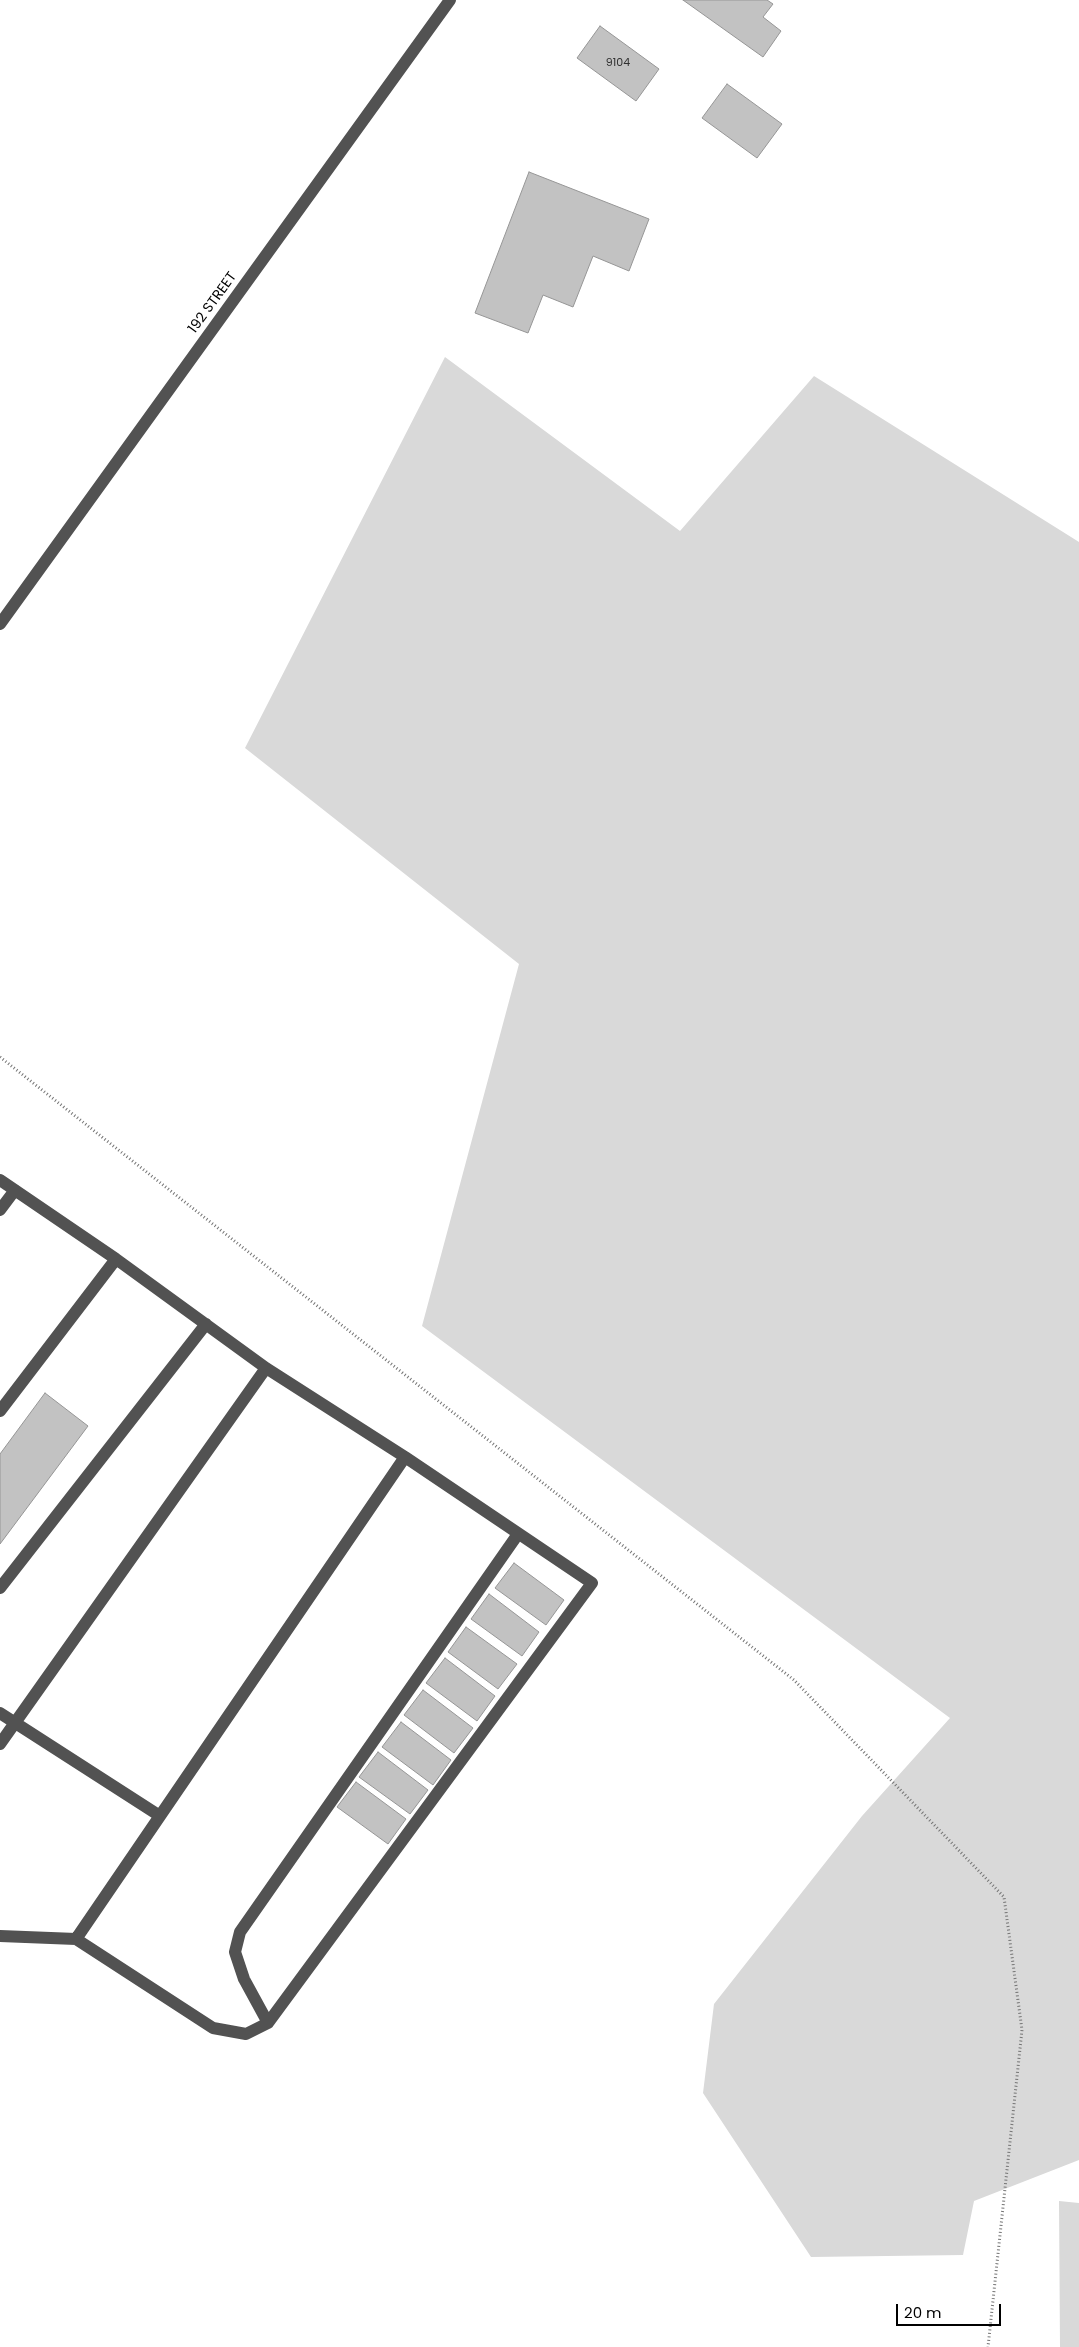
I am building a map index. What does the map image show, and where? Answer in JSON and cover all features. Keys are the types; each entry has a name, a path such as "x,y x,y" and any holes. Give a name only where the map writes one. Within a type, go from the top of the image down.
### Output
{"street":[{"name":"192 STREET","path":"0,624 450,0"},
{"path":"0,1180 116,1259 266,1368 405,1457 592,1583 268,2023 246,2034 213,2028 76,1939 0,1936"},
{"path":"0,1210 15,1190"},
{"path":"0,1411 116,1259"},
{"path":"0,1588 206,1324"},
{"path":"0,1744 266,1368"},
{"path":"76,1939 405,1457"},
{"path":"268,2023 244,1979 235,1952 240,1932 518,1534"},
{"path":"0,1713 160,1816"}],"path":[{"path":"0,1057 794,1680 1004,1897 1022,2030 988,2347"}],"shaded area":[{"path":"445,357 680,531 814,376 1079,542 1079,2160 974,2201 963,2255 811,2257 703,2093 714,2004 862,1816 950,1718 422,1326 519,964 245,748"},
{"path":"1059,2201 1079,2203 1079,2347 1060,2347"}],"building":[{"path":"683,0 767,0 773,4 763,17 781,31 763,57"},
{"path":"600,26 659,69 636,101 577,58"},
{"path":"727,84 782,124 757,158 702,118"},
{"path":"529,172 649,219 629,271 593,256 573,307 543,295 528,333 475,313"},
{"path":"45,1393 88,1426 0,1544 0,1454"},
{"path":"514,1563 564,1600 546,1625 495,1588"},
{"path":"489,1594 539,1632 522,1656 471,1619"},
{"path":"466,1627 517,1664 498,1689 448,1652"},
{"path":"445,1658 495,1696 477,1721 426,1683"},
{"path":"423,1690 473,1728 454,1753 404,1715"},
{"path":"401,1722 451,1760 433,1785 382,1747"},
{"path":"378,1752 428,1790 410,1814 359,1777"},
{"path":"356,1782 406,1819 388,1844 337,1807"}]}
